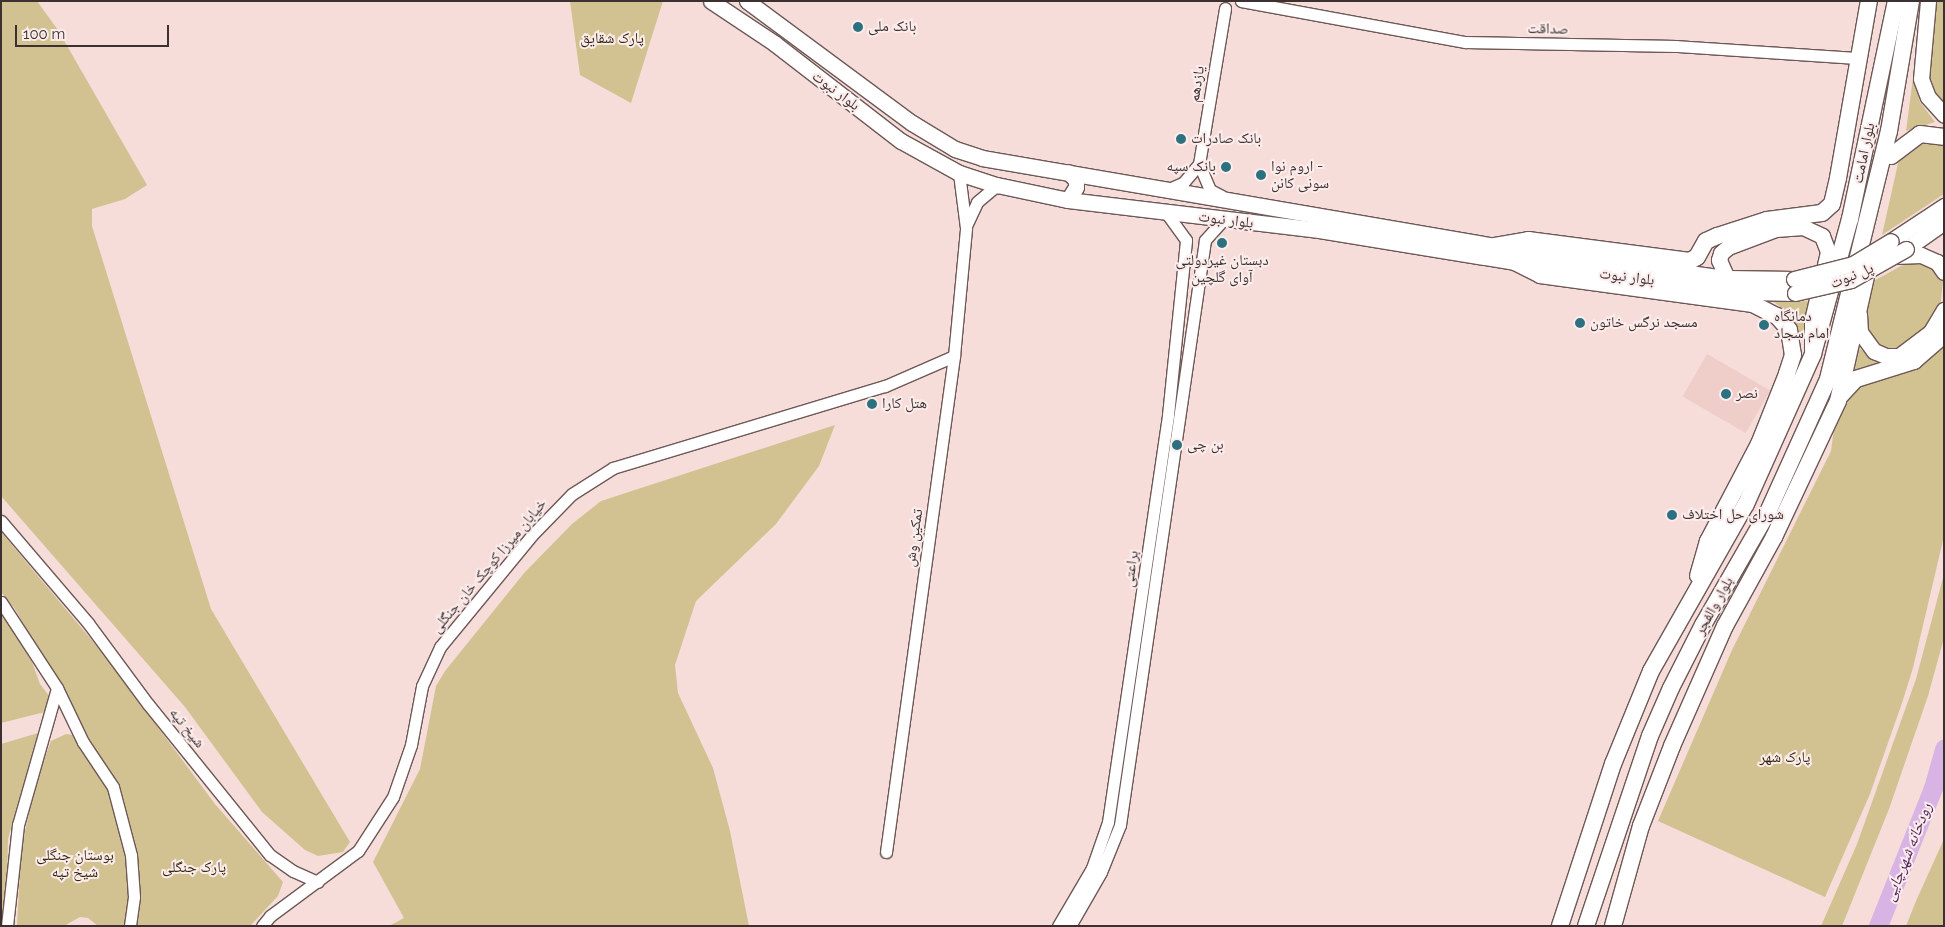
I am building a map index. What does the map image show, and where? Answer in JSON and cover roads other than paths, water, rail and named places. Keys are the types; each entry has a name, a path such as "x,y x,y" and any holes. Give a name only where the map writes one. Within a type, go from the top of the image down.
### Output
{"highway":[{"path":"1495,246 1528,240 1690,261 1698,257 1706,241 1717,236 1767,220 1822,213 1832,204 1838,178 1869,1"},
{"name":"بلوار امامت","path":"1828,304 1896,1"},
{"name":"بلوار امامت","path":"1851,292 1889,131 1910,1"},
{"path":"1612,926 1641,826 1672,746 1725,626 1774,537 1838,401 1859,312 1891,156 1889,131"},
{"path":"1891,156 1920,134 1944,137"},
{"path":"1515,262 1540,275 1753,304 1771,312 1789,330 1793,356 1787,374 1759,444 1708,541 1690,602"},
{"name":"بلوار والفجر","path":"1586,926 1650,736 1703,626 1768,512 1802,438 1828,379 1851,292"},
{"name":"بلوار والفجر","path":"1560,926 1613,764 1650,671 1746,504 1813,354 1828,304"},
{"path":"1838,401 1856,379 1914,361 1944,335"}],"main road":[{"name":"بلوار نبوت","path":"711,1 774,43 902,140 959,173 997,185 1068,200 1318,230 1515,262 1746,292 1794,286"},
{"name":"بلوار نبوت","path":"747,1 932,137 982,158 1171,188 1495,246 1794,286"},
{"path":"1928,1 1921,79 1928,97 1944,116"},
{"path":"1068,172 1076,180 1076,186 1068,200"},
{"path":"1118,205 1111,198 1111,185 1122,181"},
{"name":"پل نبوت","path":"1794,286 1853,264 1944,206"},
{"name":"پل نبوت","path":"1794,286 1851,280 1900,253 1944,222"},
{"path":"1727,278 1719,260 1721,252 1728,247 1776,229 1803,227 1822,236 1828,252 1812,320 1813,354"},
{"path":"1900,253 1921,255 1937,262 1944,272"},
{"path":"1859,312 1860,332 1874,351 1886,356 1899,356 1919,344 1936,326 1944,310"}],"street":[{"path":"1221,5 1231,8 1236,1"},
{"name":"صداقت","path":"1241,1 1464,42 1676,46 1859,58"},
{"name":"یازدهم","path":"1199,164 1221,5"},
{"path":"1171,188 1183,183 1199,164 1210,190 1228,199"},
{"path":"959,173 966,228"},
{"path":"966,228 978,202 997,185"},
{"name":"براعتی","path":"1058,926 1092,868 1110,813 1168,415 1186,240 1166,212"},
{"name":"براعتی","path":"1070,926 1101,872 1120,825 1205,240 1223,220"},
{"name":"تمکین وش","path":"886,852 954,356 966,228"},
{"name":"خیابان میرزا کوچک خان جنگلی","path":"318,882 358,851 393,797 411,745 422,686 440,647 532,535 572,494 613,468 885,386 954,356"},
{"name":"شیخ تپه","path":"1,521 88,623 148,704 270,855 293,871 318,882"},
{"path":"1,602 57,688 83,742 113,787 124,820 131,855 134,897 130,926"},
{"path":"7,926 18,825 57,688"},
{"path":"262,926 270,916 318,882"}],"waterway":[{"name":"رودخانه شهرچایی","path":"1878,926 1933,788 1944,749"}],"place":[{"name":"بانک ملی","path":"858,27"},
{"name":"بانک صادرات","path":"1181,139"},
{"name":"بانک سپه","path":"1226,167"},
{"name":"اروم نوا - سونی کانن","path":"1261,175"},
{"name":"دبستان غیردولتی آوای گلچین","path":"1222,243"},
{"name":"مسجد نرگس خاتون","path":"1580,323"},
{"name":"دمانگاه امام سجاد","path":"1764,325"},
{"name":"نصر","path":"1726,394"},
{"name":"هتل کارا","path":"872,404"},
{"name":"بن چی","path":"1177,445"},
{"name":"شورای حل اختلاف","path":"1672,515"}],"park label":[{"name":"پارک شقایق","path":"612,39"},
{"name":"پارک شهر","path":"1785,758"},
{"name":"بوستان جنگلی شیخ تپه","path":"75,864"},
{"name":"پارک جنگلی","path":"194,868"}]}
